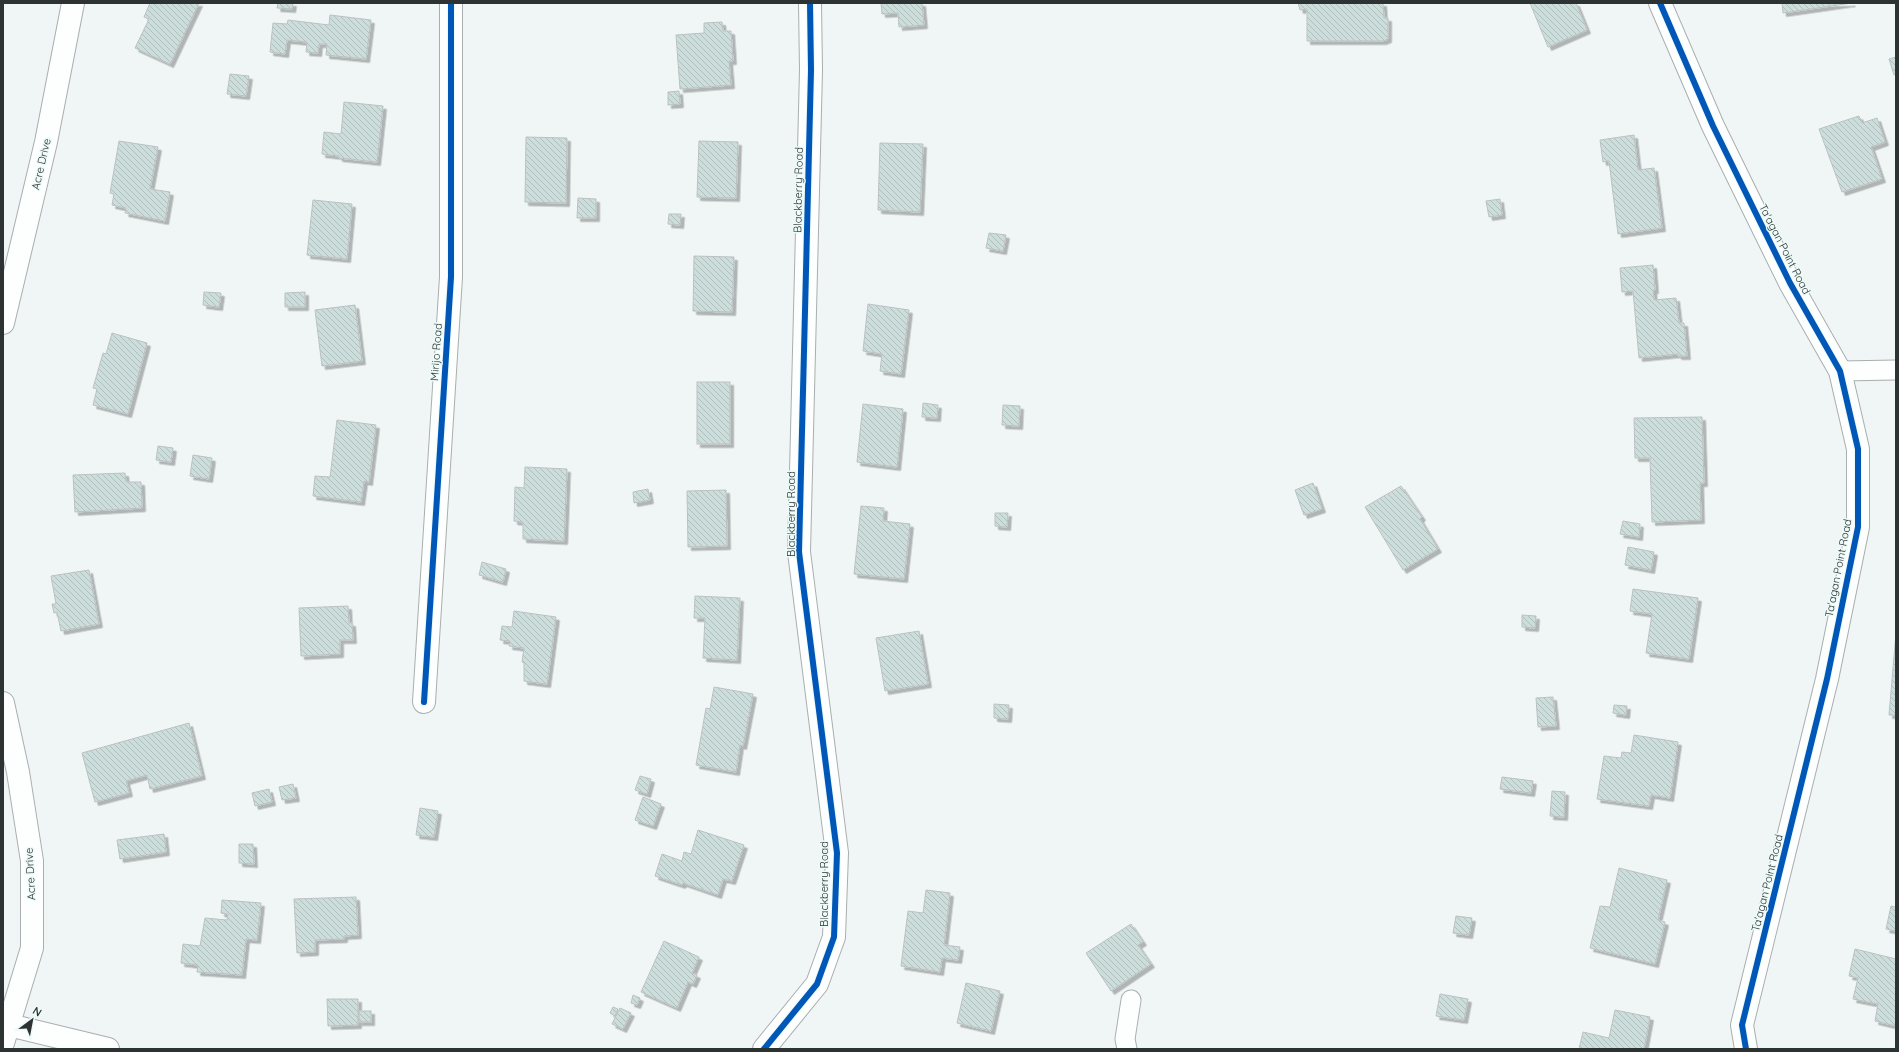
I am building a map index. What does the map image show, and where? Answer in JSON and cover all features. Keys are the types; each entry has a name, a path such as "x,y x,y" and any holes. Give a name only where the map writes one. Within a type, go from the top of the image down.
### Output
{"street":[{"name":"Acre Drive","path":"3,323 46,142 73,3"},
{"name":"Mirijo Road","path":"424,702 451,277 451,3"},
{"name":"Blackberry Road","path":"764,1049 817,984 834,937 837,853 799,552 811,70 810,3"},
{"name":"Ta'agan Point Road","path":"1660,3 1716,133 1790,283 1840,370 1858,449 1858,527 1826,679 1742,1025 1746,1049"},
{"name":"Acre Drive","path":"3,703 18,772 32,861 32,948 6,1034"},
{"path":"6,1034 108,1049"}],"lane":[{"path":"1840,370 1896,370"},
{"path":"1127,1049 1125,1039 1131,1000"}],"building":[{"path":"150,3 199,3 170,64 135,48 149,19 144,17"},
{"path":"278,3 293,3 292,9 277,8"},
{"path":"881,3 922,3 924,25 899,27 898,13 882,14"},
{"path":"1298,3 1383,3 1384,18 1388,18 1388,39 1383,41 1307,41 1307,9 1300,10"},
{"path":"1530,3 1576,3 1587,30 1548,47"},
{"path":"1782,3 1852,3 1783,13"},
{"path":"330,15 371,20 366,59 326,55 327,44 319,44 318,53 306,52 307,42 287,40 285,54 270,52 273,23 287,24 288,20 329,25"},
{"path":"722,22 723,31 731,31 733,61 729,61 731,85 680,89 676,35 704,33 704,23"},
{"path":"1896,57 1896,74 1894,75 1889,59"},
{"path":"230,74 249,76 246,96 227,94"},
{"path":"679,91 680,104 668,105 668,92"},
{"path":"344,102 383,106 377,162 339,158 339,156 322,154 324,132 341,134"},
{"path":"1859,116 1862,123 1877,118 1885,142 1871,147 1882,179 1842,192 1819,129"},
{"path":"1634,135 1638,170 1654,168 1662,228 1618,234 1609,161 1603,162 1600,140"},
{"path":"526,137 567,138 566,203 525,202"},
{"path":"119,141 158,147 150,189 170,192 165,221 125,213 126,208 112,205 114,194 110,193"},
{"path":"699,141 738,142 736,198 697,197"},
{"path":"880,143 923,144 920,212 878,210"},
{"path":"578,198 596,199 596,218 577,218"},
{"path":"1500,199 1502,215 1489,217 1486,201"},
{"path":"313,200 352,204 347,259 307,255"},
{"path":"669,214 681,214 680,225 668,224"},
{"path":"989,233 1006,235 1003,251 986,248"},
{"path":"694,256 734,257 732,312 693,311"},
{"path":"1653,265 1655,290 1653,290 1654,300 1676,298 1679,323 1684,323 1687,356 1678,356 1678,354 1639,358 1633,291 1622,292 1620,268"},
{"path":"204,292 221,293 219,307 203,305"},
{"path":"305,292 305,307 285,307 285,293"},
{"path":"868,304 909,310 901,374 880,371 882,354 863,351"},
{"path":"355,305 362,361 322,366 315,310"},
{"path":"112,333 147,343 128,414 93,405 97,389 93,388 103,353 106,354"},
{"path":"697,382 730,382 730,444 697,444"},
{"path":"923,403 938,405 937,418 922,417"},
{"path":"863,404 903,409 897,467 857,462"},
{"path":"1003,405 1020,406 1019,426 1002,425"},
{"path":"1702,417 1704,483 1700,483 1701,520 1652,522 1650,458 1635,458 1634,418"},
{"path":"337,420 376,425 369,482 364,481 361,502 313,496 315,476 330,477"},
{"path":"158,446 173,448 171,462 156,460"},
{"path":"193,455 212,458 209,479 190,476"},
{"path":"525,467 567,469 564,541 523,539 523,522 514,521 515,487 524,488"},
{"path":"125,473 126,482 141,482 142,508 75,512 73,475"},
{"path":"1313,483 1322,509 1304,515 1295,490"},
{"path":"1401,486 1422,517 1420,519 1438,549 1403,570 1365,507"},
{"path":"648,489 650,500 634,503 633,492"},
{"path":"726,490 727,546 688,547 687,491"},
{"path":"861,506 884,508 883,521 910,524 904,579 854,574"},
{"path":"995,513 1008,513 1007,527 995,526"},
{"path":"1623,521 1640,524 1639,537 1620,534"},
{"path":"1628,547 1654,552 1651,570 1625,565"},
{"path":"482,562 506,569 503,582 479,575"},
{"path":"89,570 99,624 61,631 57,612 54,613 52,604 56,604 51,576"},
{"path":"1633,589 1698,598 1689,659 1646,653 1652,614 1630,611"},
{"path":"695,596 740,598 737,660 703,658 705,618 694,618"},
{"path":"348,606 349,623 352,623 353,640 340,640 340,654 301,656 299,608"},
{"path":"514,611 556,617 547,684 524,681 524,663 522,662 524,648 509,646 510,641 500,640 502,626 512,627"},
{"path":"1522,615 1536,616 1535,628 1522,627"},
{"path":"919,631 928,684 885,691 876,638"},
{"path":"1896,633 1896,715 1889,715"},
{"path":"714,687 753,694 743,746 740,745 736,772 696,765 706,708 710,709"},
{"path":"1553,697 1556,726 1538,727 1536,698"},
{"path":"994,704 1009,705 1008,719 994,718"},
{"path":"1614,705 1627,706 1626,715 1613,713"},
{"path":"189,723 202,776 150,789 147,775 126,781 129,793 95,802 82,753"},
{"path":"1634,735 1678,742 1670,798 1651,795 1649,806 1597,799 1604,756 1621,758 1622,752 1631,753"},
{"path":"640,776 651,779 647,794 635,790"},
{"path":"1502,777 1533,781 1531,793 1500,789"},
{"path":"293,784 296,798 282,800 279,787"},
{"path":"269,789 272,802 255,806 252,793"},
{"path":"1552,791 1565,792 1564,817 1550,816"},
{"path":"643,797 661,804 653,826 635,820"},
{"path":"420,808 438,811 434,837 416,835"},
{"path":"698,830 744,845 732,881 723,879 718,895 683,883 682,885 655,876 662,854 682,861 684,852 691,854"},
{"path":"164,834 166,852 120,859 117,840"},
{"path":"239,844 253,844 254,864 239,863"},
{"path":"1619,868 1667,880 1658,920 1665,922 1655,964 1590,948 1600,906 1610,907"},
{"path":"926,890 950,893 944,945 960,947 958,960 942,958 940,972 901,966 908,911 923,913"},
{"path":"356,897 358,935 344,936 344,939 315,940 315,952 297,953 294,899"},
{"path":"222,900 261,903 257,940 246,939 242,975 197,972 198,965 181,963 183,944 200,946 205,918 227,920 228,914 221,913"},
{"path":"1891,906 1896,907 1896,931 1886,929"},
{"path":"1456,916 1472,918 1469,935 1453,933"},
{"path":"1131,924 1143,942 1138,945 1151,964 1111,991 1086,953"},
{"path":"664,941 699,957 692,973 697,975 693,984 688,982 677,1008 641,992"},
{"path":"1855,949 1896,959 1896,1026 1875,1021 1878,1004 1853,999 1858,978 1849,976"},
{"path":"966,983 1000,991 991,1031 957,1023"},
{"path":"1440,994 1468,999 1464,1020 1436,1016"},
{"path":"633,995 640,998 637,1005 631,1003"},
{"path":"327,999 358,999 358,1025 328,1026"},
{"path":"613,1007 618,1009 615,1016 610,1013"},
{"path":"620,1008 631,1013 623,1029 612,1024"},
{"path":"1615,1010 1650,1017 1644,1049 1579,1049 1583,1032 1609,1038"},
{"path":"359,1011 371,1011 371,1022 359,1022"}],"cycle path":[{"path":"424,702 451,277 451,3"},
{"path":"764,1049 817,984 834,937 837,853 799,552 811,70 810,3"},
{"path":"1660,3 1713,126 1790,283 1840,371 1858,449 1858,527 1827,679 1742,1025 1746,1049"}]}
